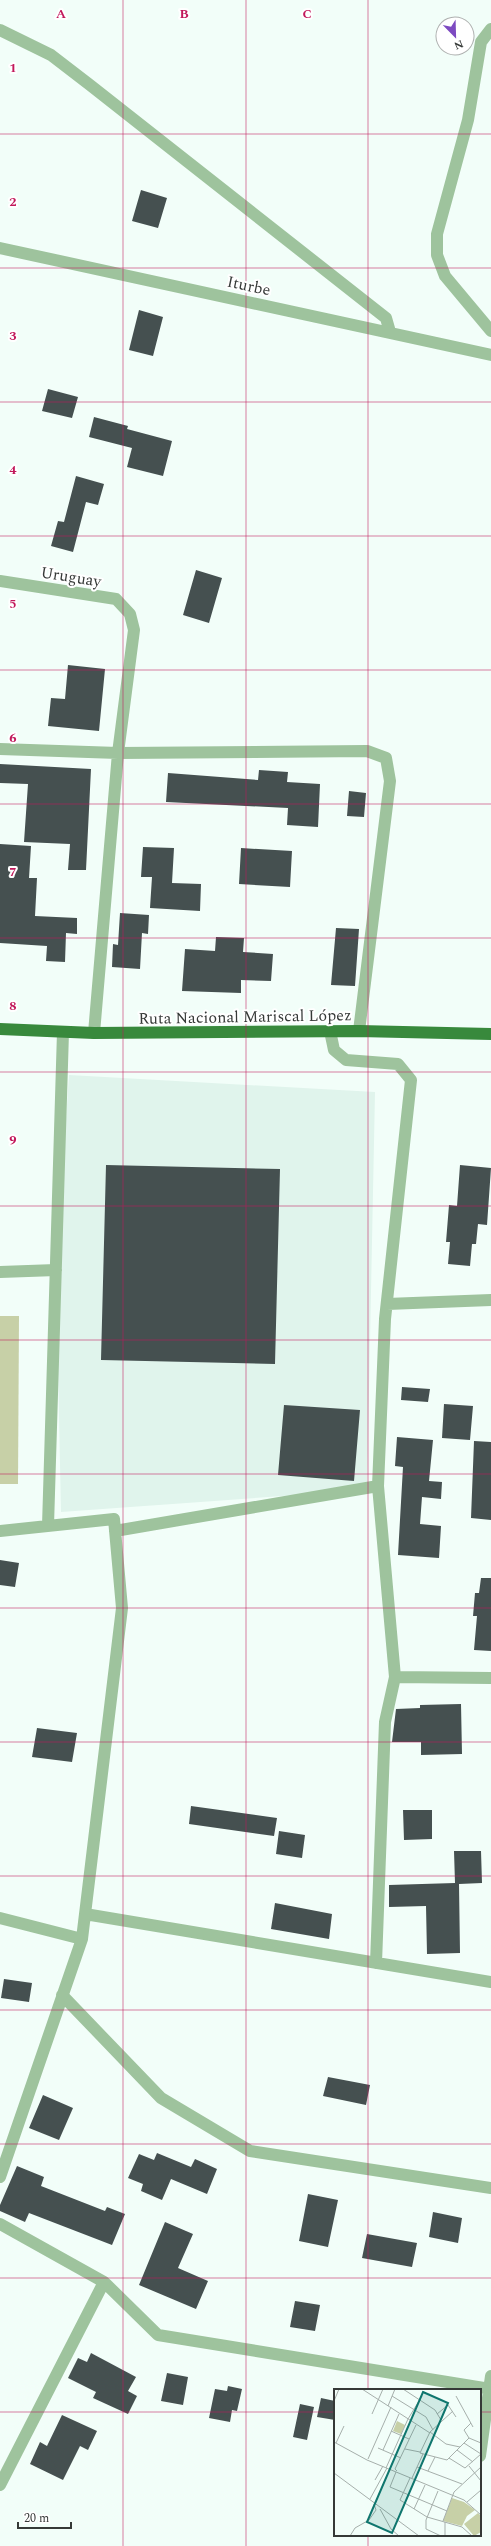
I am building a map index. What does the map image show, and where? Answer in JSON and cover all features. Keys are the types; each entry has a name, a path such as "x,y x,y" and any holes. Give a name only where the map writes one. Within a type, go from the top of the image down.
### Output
{"highway":[{"name":"Ruta Nacional Mariscal López","path":"0,1029 94,1033 359,1031 491,1034"}],"street":[{"path":"491,29 481,42 468,120 437,234 437,254 445,276 491,331"},
{"path":"0,30 51,55 90,85 386,318 390,332"},
{"name":"Iturbe","path":"0,248 491,355"},
{"name":"Uruguay","path":"0,581 116,600 130,614 134,630 118,753"},
{"path":"0,749 118,753 367,751 386,758 390,781 359,1031"},
{"path":"94,1033 118,753"},
{"path":"330,1031 334,1050 346,1060 398,1064 410,1080 387,1304 378,1486 395,1677 385,1722 376,1962"},
{"path":"48,1526 63,1032"},
{"path":"0,1272 56,1270"},
{"path":"387,1304 491,1300"},
{"path":"115,1531 378,1486"},
{"path":"0,1531 114,1519 122,1608 82,1939 0,2177"},
{"path":"395,1677 491,1678"},
{"path":"85,1914 491,1982"},
{"path":"0,1918 82,1939"},
{"path":"62,1995 161,2098 250,2151 491,2188"},
{"path":"0,2224 104,2282 158,2335 490,2389"},
{"path":"0,2486 104,2282"},
{"path":"481,2449 491,2376"}],"shaded area":[{"path":"69,1075 375,1092 367,1490 61,1512 56,1270"}],"green space":[{"path":"0,1316 19,1316 18,1484 0,1484"}],"building":[{"path":"141,190 167,198 158,228 132,221"},
{"path":"139,310 163,317 153,356 129,350"},
{"path":"48,389 78,397 72,418 42,411"},
{"path":"94,417 128,426 127,429 172,441 163,476 127,467 132,448 89,437"},
{"path":"76,476 104,484 98,505 86,502 73,552 51,546 58,521 64,522"},
{"path":"196,570 222,578 209,623 183,615"},
{"path":"68,665 105,669 99,731 48,726 51,698 65,699"},
{"path":"0,764 91,769 86,870 68,870 70,844 24,842 28,784 0,783"},
{"path":"259,770 288,772 287,782 320,784 318,827 287,825 288,808 166,802 168,773 258,780"},
{"path":"349,791 366,793 364,817 347,816"},
{"path":"0,844 31,846 29,878 37,878 35,916 77,918 77,934 66,933 65,962 46,961 47,946 0,943"},
{"path":"143,847 174,848 172,883 201,884 200,911 150,908 152,877 141,877"},
{"path":"241,848 292,851 290,887 239,884"},
{"path":"120,913 149,915 148,934 142,933 140,969 112,967 113,944 118,945"},
{"path":"336,928 359,929 355,986 331,985"},
{"path":"216,937 244,938 243,952 273,954 271,981 241,980 241,993 182,991 185,949 215,951"},
{"path":"106,1165 280,1169 275,1364 101,1360"},
{"path":"460,1165 491,1168 487,1225 478,1224 476,1244 472,1244 470,1266 448,1264 450,1242 446,1242 449,1205 457,1206"},
{"path":"402,1387 430,1389 428,1402 401,1400"},
{"path":"444,1404 473,1406 470,1440 442,1438"},
{"path":"284,1405 360,1410 354,1481 278,1475"},
{"path":"397,1437 433,1440 429,1481 442,1482 441,1499 422,1497 420,1524 441,1526 439,1558 398,1555 403,1467 395,1466"},
{"path":"474,1441 491,1442 491,1520 471,1518"},
{"path":"0,1560 19,1563 15,1587 0,1585"},
{"path":"481,1578 491,1578 491,1651 474,1650 477,1616 473,1616 475,1593 479,1593"},
{"path":"461,1704 462,1754 421,1755 421,1742 392,1742 396,1709 420,1708 420,1705"},
{"path":"37,1728 77,1733 72,1762 32,1757"},
{"path":"191,1806 277,1818 274,1836 189,1824"},
{"path":"403,1810 432,1810 432,1839 404,1840"},
{"path":"279,1831 305,1835 302,1858 276,1854"},
{"path":"454,1851 481,1851 482,1883 459,1884 460,1953 427,1954 426,1906 389,1907 389,1885 455,1883"},
{"path":"275,1903 332,1914 329,1939 271,1929"},
{"path":"4,1979 32,1983 29,2002 1,1998"},
{"path":"328,2077 370,2085 366,2105 323,2096"},
{"path":"43,2095 73,2108 59,2140 29,2128"},
{"path":"157,2153 191,2167 195,2159 217,2169 207,2194 171,2179 162,2200 141,2191 143,2184 128,2178 139,2154 154,2160"},
{"path":"17,2166 44,2177 41,2186 105,2211 107,2207 125,2214 112,2245 29,2213 25,2222 0,2211 0,2205"},
{"path":"308,2194 338,2200 328,2247 299,2241"},
{"path":"433,2212 462,2218 458,2243 429,2237"},
{"path":"165,2222 193,2234 178,2268 208,2281 196,2309 139,2285"},
{"path":"367,2234 417,2243 412,2267 362,2258"},
{"path":"295,2301 320,2305 315,2331 290,2327"},
{"path":"91,2353 136,2377 128,2391 137,2396 128,2414 93,2398 96,2392 68,2378 78,2358 87,2362"},
{"path":"167,2373 188,2377 183,2405 161,2401"},
{"path":"228,2386 242,2389 237,2411 232,2410 230,2422 209,2418 215,2389 227,2391"},
{"path":"321,2398 334,2401 334,2420 317,2417"},
{"path":"300,2404 314,2407 307,2440 293,2437"},
{"path":"62,2415 97,2431 88,2450 80,2446 63,2480 30,2464 40,2442 47,2446"}]}
